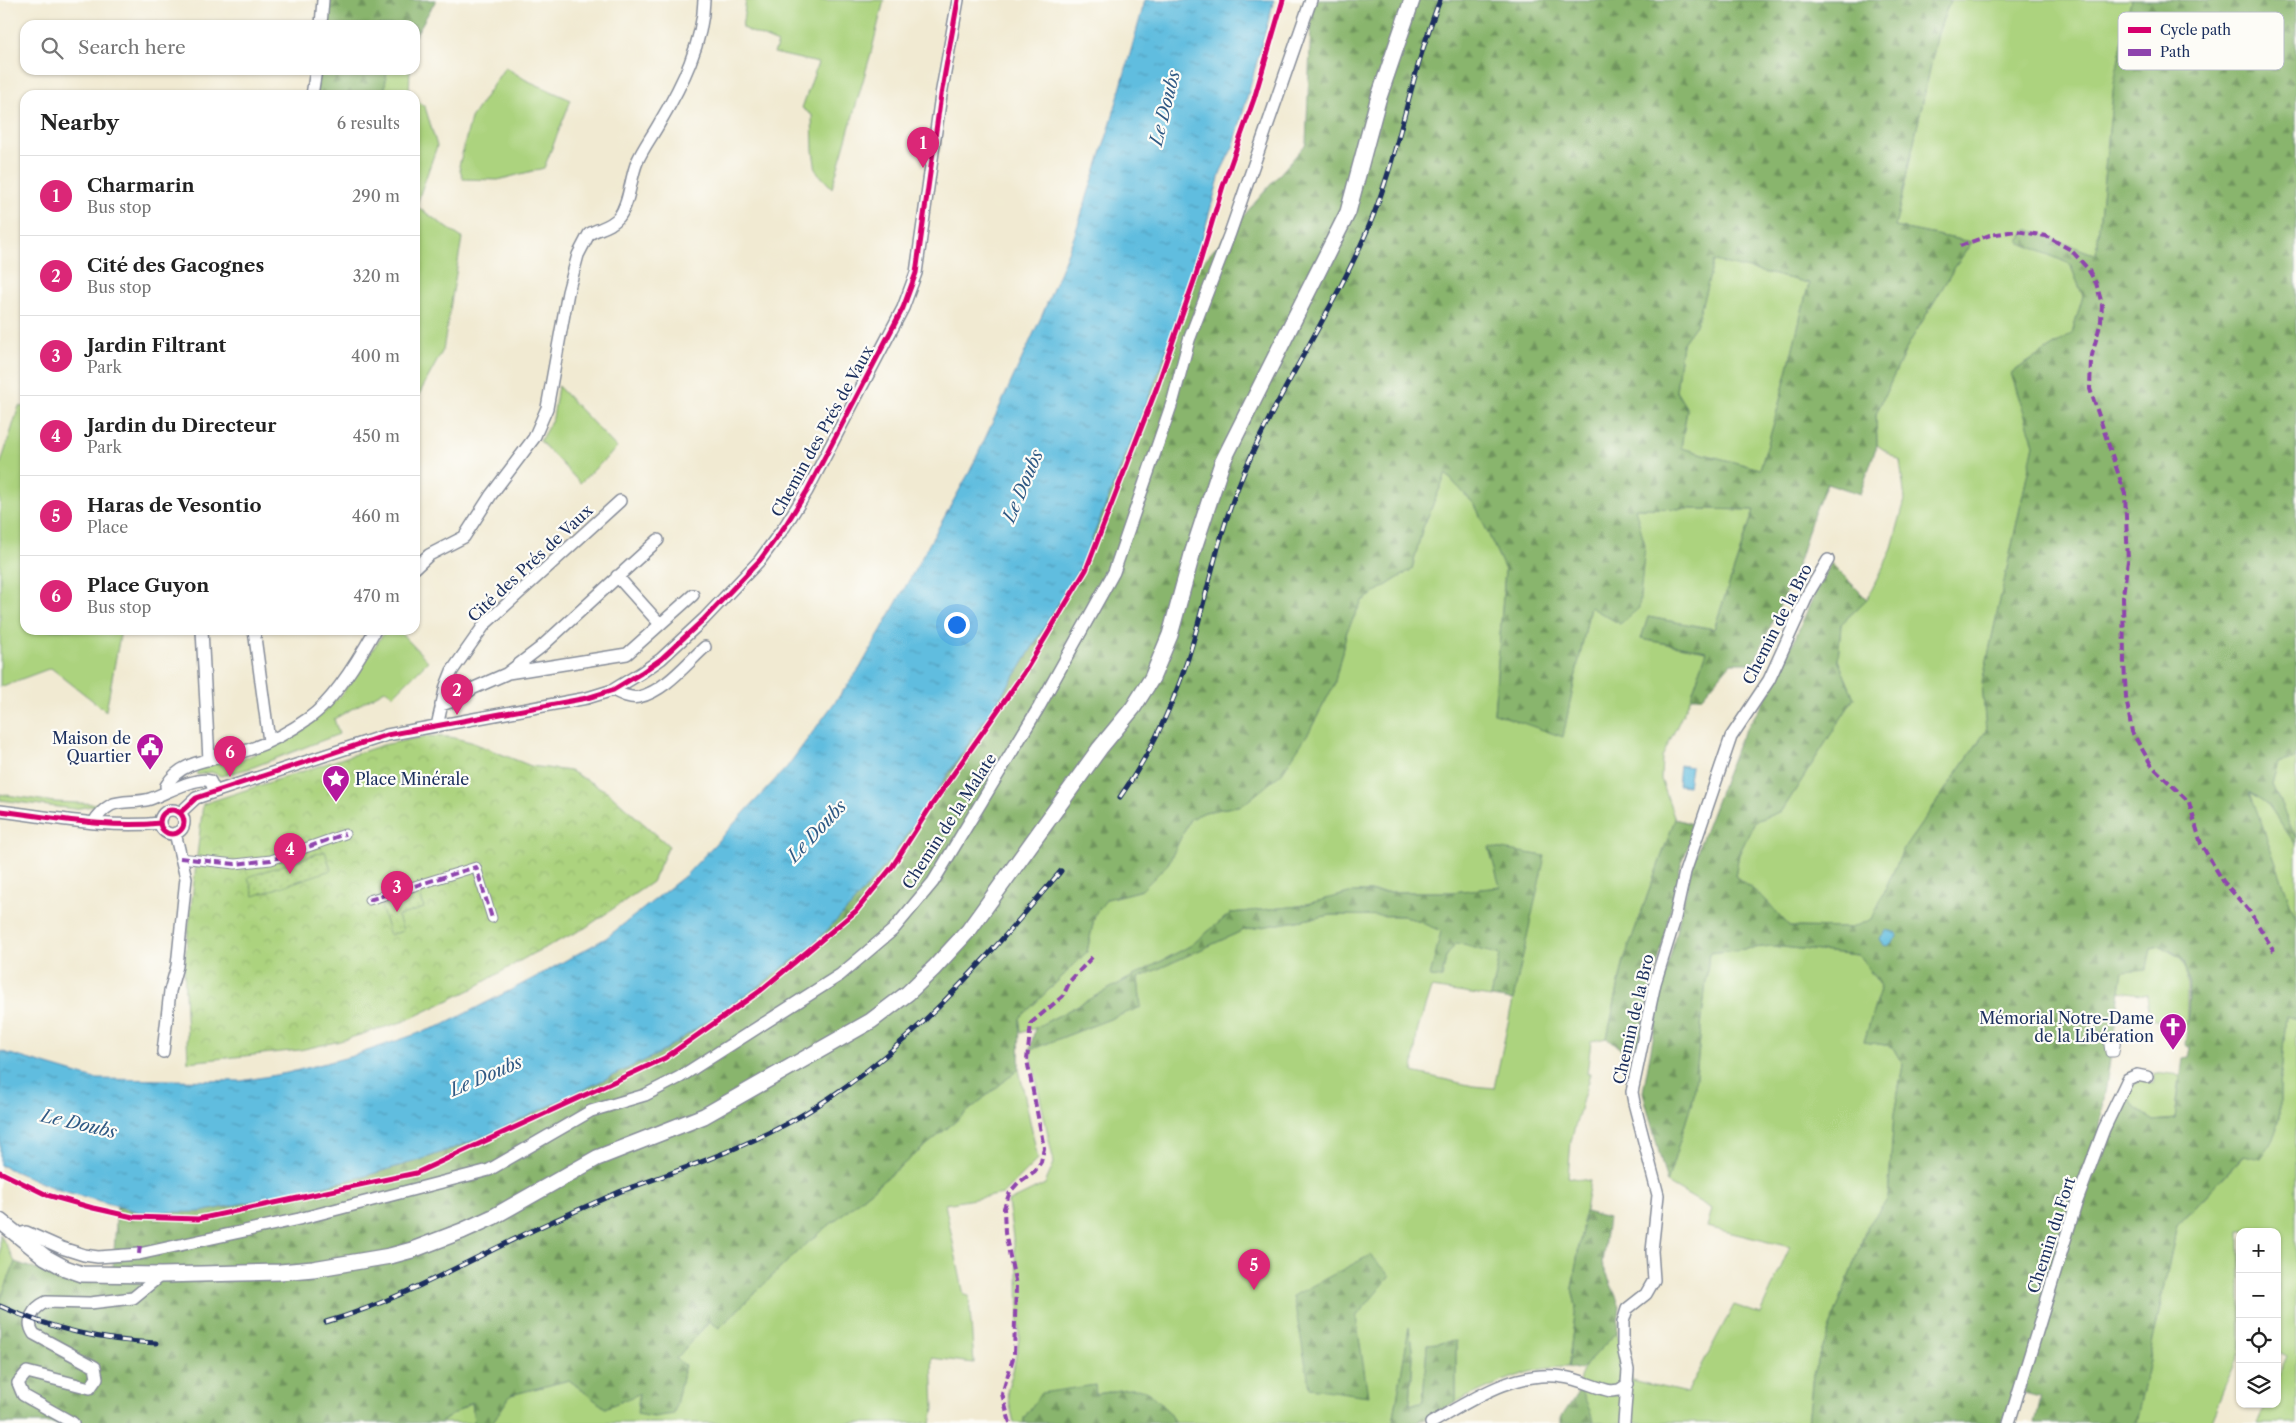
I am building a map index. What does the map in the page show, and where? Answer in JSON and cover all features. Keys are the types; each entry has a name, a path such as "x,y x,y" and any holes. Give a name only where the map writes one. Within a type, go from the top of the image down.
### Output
{"main road":[{"path":"0,1221 15,1235 50,1260 82,1274 161,1275 280,1272 367,1261 412,1250 462,1232 493,1217 596,1158 704,1116 871,1021 908,993 969,930 1095,756 1133,708 1162,658 1170,636 1193,551 1222,463 1348,212 1378,100 1412,0"}],"street":[{"path":"321,20 323,0"},
{"path":"420,563 429,555 464,537 491,495 534,438 547,408 568,292 578,255 589,234 608,226 619,217 637,162 683,78 696,48 704,12 704,0"},
{"name":"Chemin des Prés de Vaux","path":"180,813 196,798 387,735 588,698 613,690 661,659 704,619 760,560 785,526 807,491 903,308 916,273 941,95 958,0"},
{"name":"Chemin de la Malate","path":"15,1235 26,1232 62,1248 98,1257 298,1219 489,1170 590,1111 645,1095 680,1077 840,975 893,930 933,882 1039,707 1114,572 1173,400 1188,340 1230,233 1311,0"},
{"path":"313,90 315,75"},
{"name":"Cité des Prés de Vaux","path":"437,726 441,705 452,671 485,624 620,501"},
{"path":"441,705 456,700 474,688 506,674 540,648 658,540"},
{"name":"Chemin de la Bro","path":"1624,1423 1628,1370 1623,1348 1623,1322 1628,1309 1646,1294 1654,1280 1652,1251 1658,1195 1632,1092 1656,983 1674,922 1685,872 1731,737 1770,680 1808,592 1828,560"},
{"path":"617,576 660,624"},
{"path":"506,674 627,654 692,595"},
{"path":"202,635 209,760"},
{"path":"255,635 269,740"},
{"path":"168,790 166,786 169,781 185,768 248,750 310,718 325,703 357,662 372,635"},
{"path":"613,690 629,697 638,697 657,690 705,647"},
{"path":"94,822 100,814 112,805 150,799 168,790 207,780 215,791"},
{"path":"169,810 180,813 184,819 183,826 175,834 167,833 160,823 162,815 169,810"},
{"path":"0,811 94,822 146,825 160,823"},
{"path":"163,1052 170,991 177,966 186,878 175,834"},
{"path":"180,858 234,864 271,860 345,834"},
{"path":"369,900 476,867 492,918"},
{"name":"Chemin du Fort","path":"2009,1423 2055,1271 2104,1129 2128,1079 2137,1075 2147,1077"},
{"path":"74,1423 23,1395 18,1383 27,1372 90,1388 97,1378 97,1372 95,1367 34,1334 30,1325 32,1314 40,1304 46,1302 90,1304 133,1298 161,1275"},
{"path":"1431,1423 1508,1382 1537,1377 1562,1376 1611,1391 1619,1390 1628,1384"}],"green space":[{"path":"326,0 436,0 420,27 420,20 324,20"},
{"path":"746,0 884,0 871,53 832,188 816,171 812,115 802,108 818,63 774,53 778,43 742,28"},
{"path":"1312,0 1950,0 1938,33 1895,227 1972,242 1908,345 1876,414 1877,445 1860,494 1827,483 1812,518 1798,564 1754,663 1731,663 1702,697 1691,697 1707,651 1641,639 1648,617 1714,629 1754,510 1635,508 1645,545 1639,608 1620,624 1590,607 1563,737 1494,713 1505,570 1475,505 1446,474 1422,530 1412,569 1362,601 1347,631 1334,685 1309,732 1282,773 1243,805 1205,812 1190,819 1168,864 1142,890 1107,899 1095,914 1087,952 1020,1018 1019,1069 799,1250 719,1328 709,1321 676,1359 685,1365 674,1414 653,1417 637,1414 639,1394 605,1408 569,1380 511,1395 492,1423 474,1423 472,1402 440,1423 0,1423 0,1301 15,1262 46,1273 112,1282 117,1206 139,1212 294,1193 365,1176 426,1158 484,1137 660,1053 929,804 1020,668 1082,564 1154,384 1197,269 1306,144","holes":["1714,261 1809,283 1780,400 1760,469 1681,448 1687,409 1676,391 1682,344 1696,325"]},
{"path":"1950,0 2131,0 2129,12 2118,12 2118,63 2114,83 2096,255 2027,229 2019,242 2070,264 2083,296 2072,334 2011,373 2034,444 1982,683 1986,731 1903,850 1873,919 1851,928 1790,927 1764,898 1735,876 1739,854 1755,821 1782,811 1854,698 1838,660 1841,624 1867,599 1891,551 1905,500 1900,461 1877,445 1876,414 1908,345 1972,242 1895,227 1938,33"},
{"path":"2131,0 2296,0 2296,758 2278,763 2272,785 2296,838 2296,845 2267,803 2250,792 2296,919 2296,1019 2286,1016 2280,1088 2280,1119 2271,1143 2260,1159 2244,1155 2177,1226 2136,1423 2034,1423 2040,1397 2016,1391 2004,1423 1808,1423 1813,1374 1867,1227 1888,1199 1894,1114 1903,1065 1892,1046 1864,1042 1881,986 1858,955 1772,946 1709,953 1694,1095 1667,1183 1643,1092 1663,986 1693,862 1740,739 1775,684 1814,595 1831,563 1867,599 1841,624 1838,660 1854,698 1782,811 1755,821 1739,854 1735,876 1764,898 1790,927 1851,928 1872,919 1903,850 1986,731 1982,683 2034,444 2011,373 2072,334 2083,296 2070,264 2019,242 2027,229 2096,255 2114,83 2118,63 2118,70 2284,70 2284,12 2129,12","holes":["2160,946 2181,958 2185,965 2189,986 2185,1045 2191,1048 2189,1057 2183,1058 2175,1119 2154,1121 2135,1108 2128,1097 2110,1131 2100,1127 2123,971 2147,969 2151,948"]},
{"path":"505,67 526,80 571,100 544,168 498,180 463,179 459,166 471,118"},
{"path":"318,75 386,75 385,90 315,90"},
{"path":"386,75 410,75 409,90 385,90"},
{"path":"420,103 425,107 437,146 420,195"},
{"path":"420,209 462,238 443,350 420,393"},
{"path":"1714,260 1809,283 1780,400 1760,469 1681,448 1687,410 1676,391 1682,344 1696,325"},
{"path":"558,386 617,448 580,483 540,441 553,418"},
{"path":"20,406 20,635 120,635 106,711 51,668 0,687 0,466"},
{"path":"1446,474 1475,505 1505,570 1494,713 1563,736 1590,607 1645,545 1634,508 1754,510 1714,629 1648,617 1641,639 1707,651 1691,697 1662,757 1661,779 1675,819 1624,960 1607,1038 1591,1041 1587,1074 1590,1074 1571,1141 1568,1177 1590,1181 1572,1288 1576,1307 1568,1367 1538,1370 1510,1378 1456,1402 1456,1342 1427,1344 1423,1401 1410,1405 1413,1356 1409,1330 1393,1423 1175,1423 1158,1401 1150,1395 1132,1390 1095,1394 1095,1385 1024,1418 1024,1423 1014,1423 1007,1392 1019,1339 1018,1273 1008,1202 1045,1184 1054,1163 1030,1050 1141,1007 1138,978 1244,930 1332,915 1405,916 1442,931 1430,977 1442,978 1446,957 1456,942 1501,955 1491,997 1431,988 1417,1032 1413,1072 1473,1086 1494,1088 1544,856 1489,848 1501,887 1452,892 1353,892 1299,906 1231,913 1190,946 1035,1028 1021,1033 1020,1018 1087,952 1095,913 1107,899 1142,890 1168,864 1190,819 1205,812 1243,805 1309,732 1334,685 1347,631 1362,601 1412,569 1422,530"},
{"path":"383,635 403,635 428,661 394,695 385,690 334,719 339,734 251,768 221,776 211,772 197,775 196,769 207,765 242,760 304,730 342,694"},
{"path":"427,736 450,737 471,742 531,766 570,771 608,792 669,846 652,882 585,928 532,954 470,990 405,1021 340,1041 300,1050 188,1062 184,967 203,804 383,745"},
{"path":"2296,758 2296,838 2272,785 2278,763"},
{"path":"2249,791 2267,803 2296,845 2296,919"},
{"path":"0,794 54,802 104,804 74,809 0,800"},
{"path":"1675,819 1696,825 1681,865 1639,1043 1623,1051 1607,1038 1624,960"},
{"path":"1489,847 1545,856 1513,1000 1491,997 1500,955 1456,943 1446,957 1442,978 1430,977 1441,931 1405,916 1332,915 1244,930 1138,978 1141,1007 1030,1050 1035,1028 1190,946 1231,913 1299,906 1353,892 1452,892 1500,887"},
{"path":"325,851 331,870 254,896 248,877"},
{"path":"420,894 424,908 398,916 403,931 390,935 381,907"},
{"path":"1772,946 1858,955 1881,986 1864,1042 1892,1046 1903,1065 1894,1114 1888,1199 1867,1227 1813,1374 1808,1423 1593,1423 1580,1390 1582,1373 1591,1358 1617,1332 1631,1380 1687,1393 1734,1305 1760,1314 1790,1247 1707,1227 1712,1209 1667,1183 1694,1095 1709,953"},
{"path":"2160,946 2181,958 2187,971 2187,1028 2162,1026 2162,1021 2150,1019 2147,995 2120,991 2123,970 2151,948"},
{"path":"2286,1015 2296,1019 2296,1423 2258,1423 2264,1408 2281,1408 2281,1370 2287,1357 2281,1354 2281,1228 2236,1228 2236,1360 2210,1423 2136,1423 2177,1226 2280,1118 2280,1088"},
{"path":"1019,1069 1038,1159 1003,1194 945,1204 964,1295 969,1296 974,1363 932,1358 934,1409 931,1423 492,1423 510,1395 569,1380 605,1408 675,1359 710,1321 719,1328 799,1250"},
{"path":"2155,1073 2180,1076 2175,1119 2154,1121 2135,1108 2128,1097 2136,1082 2153,1083"},
{"path":"1585,1212 1608,1218 1602,1263 1620,1306 1617,1332 1581,1370 1568,1367 1576,1307 1572,1288"},
{"path":"0,1234 15,1262 0,1300"},
{"path":"1370,1255 1390,1276 1356,1317 1368,1396 1310,1388 1293,1296"},
{"path":"1409,1327 1413,1356 1410,1405 1423,1401 1427,1344 1456,1341 1456,1402 1416,1423 1393,1423"},
{"path":"1095,1385 1096,1394 1130,1389 1148,1392 1164,1406 1175,1423 1024,1423 1024,1418 1041,1393"},
{"path":"1580,1389 1591,1413 1593,1423 1561,1423 1561,1418"},
{"path":"472,1402 474,1423 440,1423"}],"water":[{"name":"Le Doubs","path":"1145,0 1274,0 1234,145 1221,171 1201,243 1197,269 1154,384 1082,564 1020,668 888,862 850,907 809,948 756,988 660,1053 484,1137 426,1158 365,1176 294,1193 200,1212 139,1212 56,1189 0,1165 0,1051 95,1079 241,1081 287,1073 349,1057 443,1025 606,938 686,875 787,767 860,668 970,471 1043,313 1074,237 1110,126"},
{"path":"1680,765 1691,767 1688,786 1678,785"},
{"path":"1887,930 1897,933 1897,937 1888,946 1883,945 1879,939"}],"railway":[{"path":"1120,797 1146,755 1168,712 1177,689 1193,643 1226,520 1252,454 1284,390 1336,296 1367,231 1388,174 1420,57 1440,0"},
{"path":"326,1322 412,1289 523,1235 624,1190 735,1148 771,1132 814,1108 855,1080 929,1016 997,945 1061,871"},
{"path":"0,1306 37,1321 76,1332 136,1342 156,1343"}],"marked path":[{"path":"1960,246 1990,235 2016,231 2046,236 2071,250 2088,269 2096,283 2102,304 2101,321 2091,359 2090,389 2125,494 2128,561 2123,595 2124,662 2126,697 2132,732 2152,766 2189,802 2201,844 2223,881 2250,912 2274,951"},
{"path":"180,858 235,864 271,860 345,834"},
{"path":"369,900 476,867 492,918"},
{"path":"1010,1423 1002,1394 1014,1355 1016,1285 1005,1233 1004,1208 1010,1192 1018,1183 1035,1171 1041,1162 1044,1148 1027,1060 1031,1023 1063,996 1070,981 1093,956"},
{"path":"139,1254 140,1245"}],"cycle path":[{"path":"180,813 196,798 387,735 587,698 613,690 661,659 704,619 760,560 785,526 807,491 903,308 916,273 941,95 958,0"},
{"path":"0,1172 47,1195 93,1208 133,1217 198,1219 416,1173 665,1058 760,991 856,911 892,867 931,806 1024,673 1086,570 1157,387 1196,275 1223,186 1254,99 1283,0"},
{"path":"172,810 177,811 183,817 184,822 183,827 177,833 172,834 167,833 161,827 160,822 161,817 167,811 172,810"},
{"path":"0,811 101,823 160,823"}],"place":[{"name":"Charmarin","path":"923,168"},
{"name":"Cité des Gacognes","path":"457,715"},
{"name":"Maison de Quartier","path":"150,771"},
{"name":"Place Guyon","path":"230,777"},
{"name":"Place Minérale","path":"336,803"},
{"name":"Jardin du Directeur","path":"290,874"},
{"name":"Jardin Filtrant","path":"397,912"},
{"name":"Mémorial Notre-Dame de la Libération","path":"2173,1051"},
{"name":"Haras de Vesontio","path":"1254,1290"}]}
